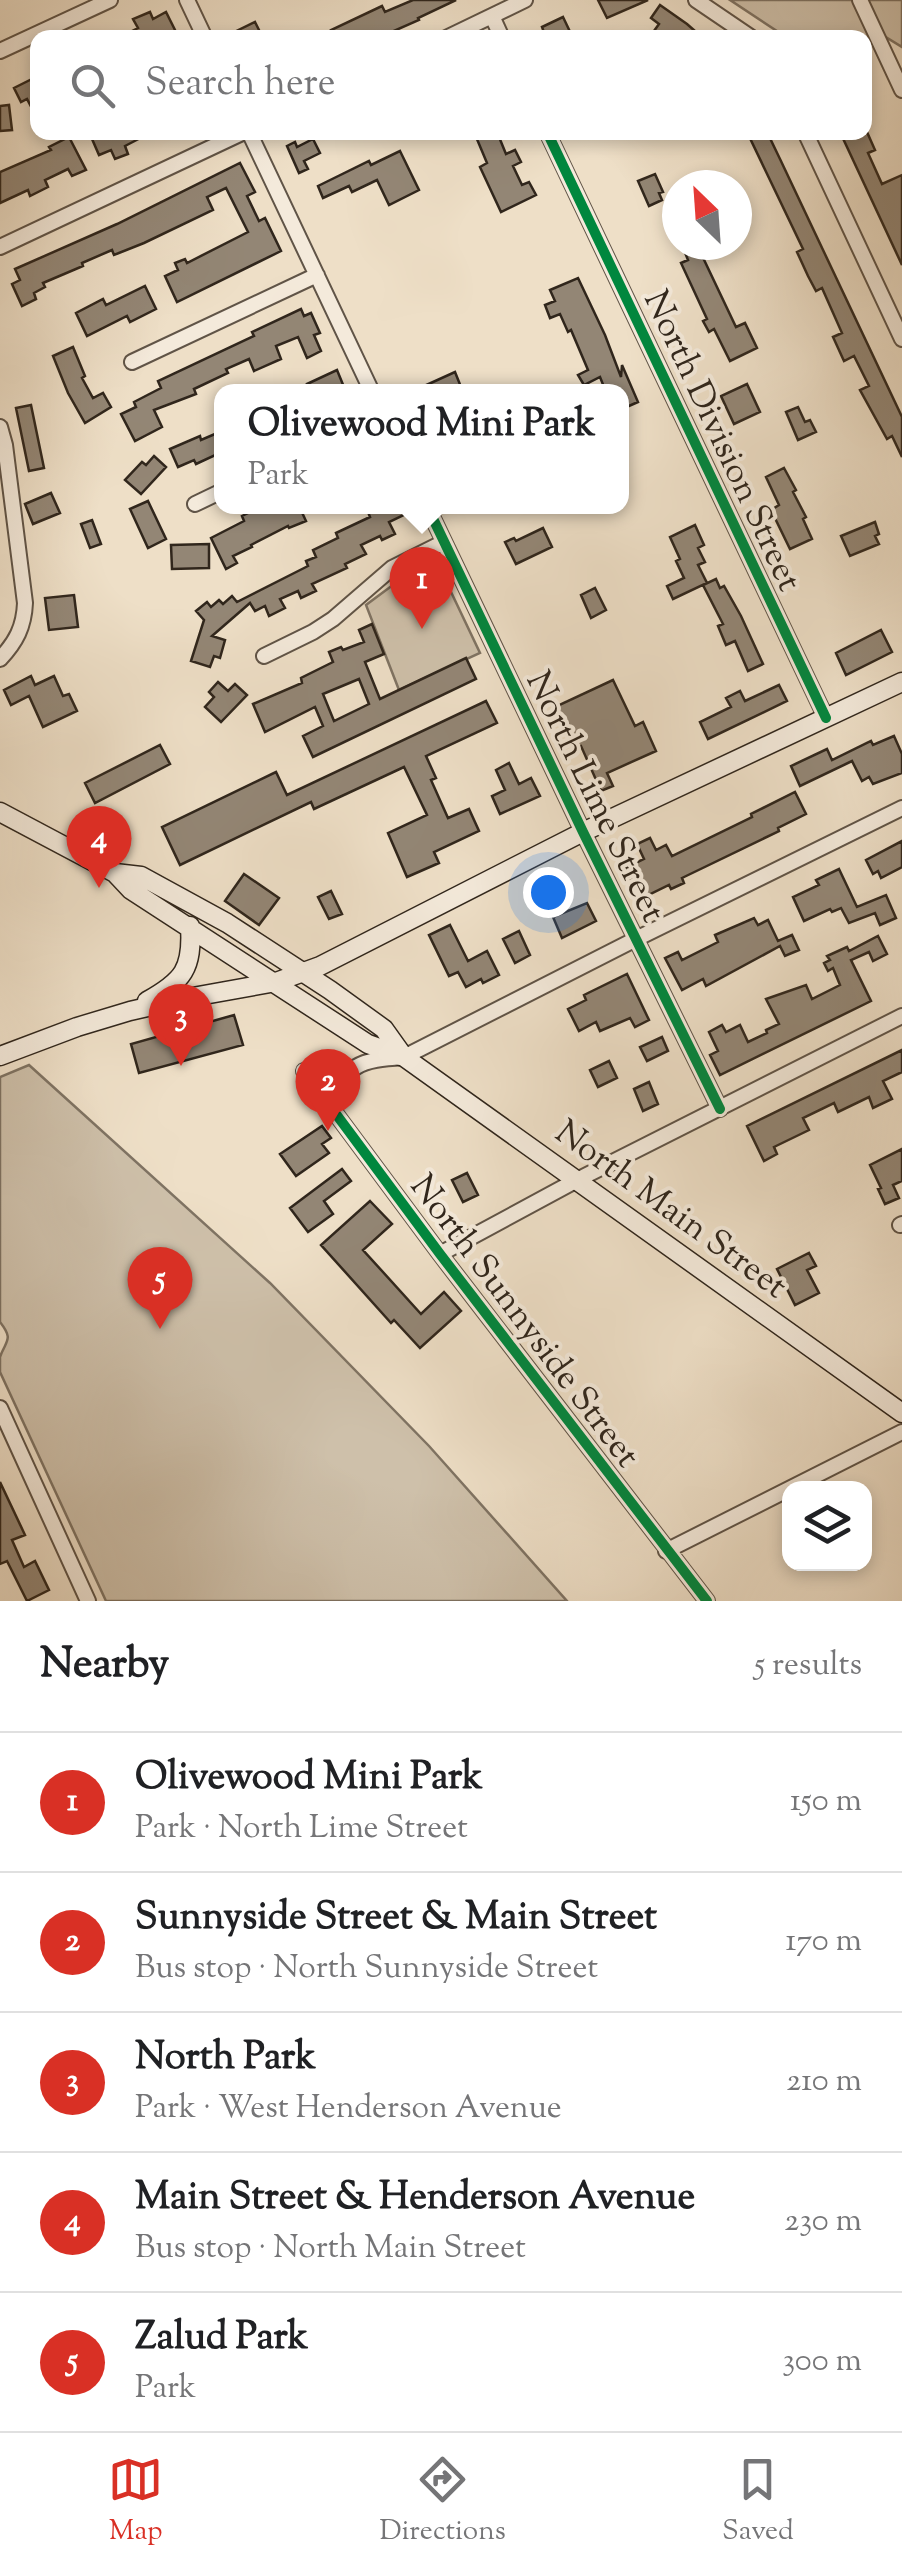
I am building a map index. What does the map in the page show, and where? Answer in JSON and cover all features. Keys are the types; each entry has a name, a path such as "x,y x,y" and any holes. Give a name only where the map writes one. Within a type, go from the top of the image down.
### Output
{"main road":[{"path":"0,1056 130,1011 303,973 584,832 902,682"},
{"name":"North Main Street","path":"0,812 115,872 141,876 191,902 384,1029 404,1057"},
{"name":"North Main Street","path":"115,872 131,890 368,1044 404,1057 902,1413"},
{"path":"130,1011 176,982 185,971 190,926"}],"street":[{"path":"45,30 110,0"},
{"path":"187,0 201,30"},
{"path":"463,30 525,0"},
{"path":"696,0 740,30"},
{"path":"860,0 902,90"},
{"path":"492,16 498,30"},
{"path":"0,51 30,37"},
{"path":"0,247 230,140"},
{"path":"251,140 368,384"},
{"name":"North Division Street","path":"551,140 826,718"},
{"path":"809,140 902,339"},
{"path":"132,362 317,275"},
{"path":"0,427 25,603 20,632 0,659"},
{"path":"196,504 214,495"},
{"name":"North Lime Street","path":"431,514 720,1109"},
{"path":"264,656 313,632 392,568 444,542"},
{"path":"335,1110 344,1078 358,1064 404,1057 902,808"},
{"path":"440,1254 577,1180 902,1016"},
{"name":"North Sunnyside Street","path":"304,1071 707,1601"},
{"path":"0,1408 88,1601"},
{"path":"666,1550 902,1432"}],"shaded area":[{"path":"730,0 902,0 902,47 879,33 872,36 872,30 775,30"},
{"path":"423,567 442,573 480,653 399,690 366,605"},
{"path":"29,1065 270,1283 429,1446 567,1601 106,1601 0,1372 0,1357 8,1337 0,1322 0,1077"}],"building":[{"path":"413,0 456,0 396,30 331,30 382,6 385,12"},
{"path":"598,0 648,0 607,18"},
{"path":"660,5 694,30 655,30 659,24 651,18"},
{"path":"150,12 153,19 166,12 175,30 134,30 138,28 133,19"},
{"path":"563,17 569,30 543,30 542,27"},
{"path":"255,22 259,30 238,30"},
{"path":"30,80 30,105 27,99 21,102 14,88"},
{"path":"9,105 12,130 0,131 0,106"},
{"path":"71,140 86,170 72,176 68,169 45,180 48,187 30,196 28,190 0,203 0,172 51,150 49,147"},
{"path":"92,140 137,140 125,146 128,154 115,159 111,150 99,155"},
{"path":"314,140 320,153 304,161 308,169 299,173 287,146 295,142 297,147"},
{"path":"477,140 500,140 506,154 515,150 521,162 513,166 522,185 529,182 536,195 501,212 480,167 487,163"},
{"path":"751,140 771,140 780,159 902,417 902,457 892,436 887,439 860,390 869,386 854,356 844,361 833,337 842,333 822,288 816,291 808,276 797,252 803,249"},
{"path":"844,140 871,140 875,150 868,153 882,184 902,175 902,265"},
{"path":"400,151 419,190 389,205 377,180 352,192 349,186 323,198 318,186"},
{"path":"240,163 255,192 247,196 259,221 265,218 281,251 177,302 165,276 178,270 175,263 185,259 187,263 248,232 226,188 207,197 213,210 144,243 114,255 112,250 82,263 83,266 43,283 45,287 34,293 36,299 22,306 12,284 20,280 15,269"},
{"path":"655,174 662,200 649,206 638,181"},
{"path":"704,260 736,327 745,323 757,348 730,361 714,329 709,332 703,321 707,319 681,263"},
{"path":"578,278 621,377 622,365 638,402 629,406 629,384 603,384 600,377 583,384 578,375 588,370 571,330 568,332 560,314 550,318 545,305 555,301 550,290"},
{"path":"145,286 156,309 130,322 127,316 87,336 76,313 103,299 106,305"},
{"path":"301,309 304,316 311,313 320,333 314,335 321,351 307,358 298,337 276,346 281,359 254,371 249,359 226,369 228,373 194,389 196,394 154,410 162,427 135,441 121,414 161,388 158,381"},
{"path":"73,347 93,398 103,393 111,407 85,423 53,356"},
{"path":"337,370 343,384 307,384"},
{"path":"455,372 460,384 429,384"},
{"path":"747,384 760,412 734,424 721,396"},
{"path":"31,405 44,468 29,471 16,408"},
{"path":"798,407 805,422 810,420 816,432 798,440 786,412"},
{"path":"214,434 214,456 178,467 170,449 200,436 201,440"},
{"path":"154,456 166,467 141,494 125,480 142,462 146,465"},
{"path":"784,468 796,490 793,492 812,539 790,549 771,510 779,505 766,477"},
{"path":"51,493 60,513 33,524 25,504"},
{"path":"148,501 166,539 148,548 130,509"},
{"path":"303,514 306,521 251,545 233,556 237,563 226,569 211,538 244,521 242,516"},
{"path":"369,514 406,514 389,522 395,534 361,545 366,554 345,564 347,568 312,584 316,591 301,598 298,591 280,599 285,608 269,616 265,606 255,611 250,603 212,636 225,640 220,658 214,656 210,667 191,661 204,620 196,611 207,602 211,607 232,596 237,602 308,566 306,561 316,557 313,550 338,538 336,533 370,517"},
{"path":"92,520 101,544 90,548 81,524"},
{"path":"875,522 879,544 850,556 841,536"},
{"path":"695,525 704,545 698,548 705,562 698,565 707,583 673,599 667,586 684,578 670,537"},
{"path":"543,528 552,547 516,564 505,542"},
{"path":"209,544 209,568 172,569 171,545"},
{"path":"716,579 741,616 763,664 748,671 735,641 726,645 718,626 723,624 703,585"},
{"path":"595,588 606,610 591,618 581,595"},
{"path":"74,595 78,627 49,630 45,598"},
{"path":"372,624 384,654 365,662 380,699 466,658 476,679 313,757 303,736 323,726 315,707 265,732 253,704 302,683 301,678 333,662 329,652 364,642 359,630","holes":["359,679 369,704 334,721 323,694"]},
{"path":"881,630 892,652 846,675 836,653"},
{"path":"31,676 35,685 54,676 63,696 69,694 77,711 43,727 29,696 11,705 4,690"},
{"path":"613,680 635,726 643,722 656,751 607,773 613,786 601,791 557,706"},
{"path":"218,682 228,691 235,684 247,695 221,722 205,707 214,697 209,692"},
{"path":"779,685 787,701 708,739 700,722 731,707 726,698 740,691 745,701"},
{"path":"486,701 497,723 426,756 436,778 431,780 448,818 469,809 479,831 434,852 439,863 407,877 388,833 427,815 404,767 314,809 311,802 180,865 162,827 276,772 287,795"},
{"path":"894,736 902,754 902,773 873,784 869,777 862,781 852,761 800,786 791,766 827,749 832,760 871,741 873,745"},
{"path":"160,745 170,764 95,803 85,783"},
{"path":"509,763 519,784 531,778 540,796 500,814 492,796 505,790 496,770"},
{"path":"795,792 806,814 682,878 684,883 671,889 669,885 636,901 625,879 629,877 625,868 644,859 637,844 650,838 656,850 666,845 672,856"},
{"path":"902,841 902,867 881,878 878,871 873,874 866,860"},
{"path":"839,869 857,907 886,895 896,918 880,925 875,913 849,923 841,908 804,921 793,897 819,885 816,880"},
{"path":"244,874 279,898 259,925 225,901"},
{"path":"331,891 342,914 329,919 318,897"},
{"path":"587,903 596,921 562,938 553,917"},
{"path":"754,918 758,925 768,920 778,941 792,935 799,950 785,956 780,946 706,986 703,979 682,990 665,958 678,952 682,960 718,942 715,935"},
{"path":"450,925 468,961 487,951 499,975 466,987 458,972 449,976 429,935"},
{"path":"519,931 530,955 515,963 503,939"},
{"path":"878,936 887,954 873,961 869,952 851,960 871,1001 720,1075 710,1055 718,1051 709,1032 722,1025 726,1032 740,1025 748,1042 767,1033 779,1024 766,999 806,985 812,999 840,985 833,968 828,971 824,963 830,960 827,956 847,947 849,951"},
{"path":"627,974 649,1020 635,1027 630,1018 600,1031 596,1022 579,1031 568,1009 586,1000 584,995"},
{"path":"234,1015 243,1045 139,1073 131,1044"},
{"path":"662,1037 668,1051 647,1061 640,1047"},
{"path":"902,1050 902,1072 883,1081 892,1099 873,1108 869,1097 838,1112 834,1103 803,1118 809,1130 774,1147 777,1154 764,1161 747,1126"},
{"path":"609,1061 617,1078 598,1087 590,1070"},
{"path":"649,1082 658,1104 643,1111 634,1089"},
{"path":"322,1126 331,1138 322,1144 329,1153 296,1176 280,1154"},
{"path":"902,1149 902,1181 893,1185 899,1198 885,1204 870,1165"},
{"path":"342,1169 351,1181 324,1201 333,1214 308,1232 290,1208"},
{"path":"467,1173 478,1195 463,1202 452,1180"},
{"path":"370,1201 392,1224 363,1250 421,1314 444,1292 461,1311 420,1348 394,1320 391,1323 321,1245"},
{"path":"809,1253 816,1266 807,1270 819,1293 795,1305 777,1269"},
{"path":"0,1482 25,1535 12,1540 24,1567 35,1561 49,1590 27,1601 7,1561 0,1564"}],"cycle path":[{"path":"551,140 826,718"},
{"path":"431,514 720,1109"},
{"path":"304,1071 707,1601"}],"place":[{"name":"Olivewood Mini Park","path":"422,629"},
{"name":"Main Street & Henderson Avenue","path":"99,888"},
{"name":"North Park","path":"181,1066"},
{"name":"Sunnyside Street & Main Street","path":"328,1131"},
{"name":"Zalud Park","path":"160,1329"}]}
